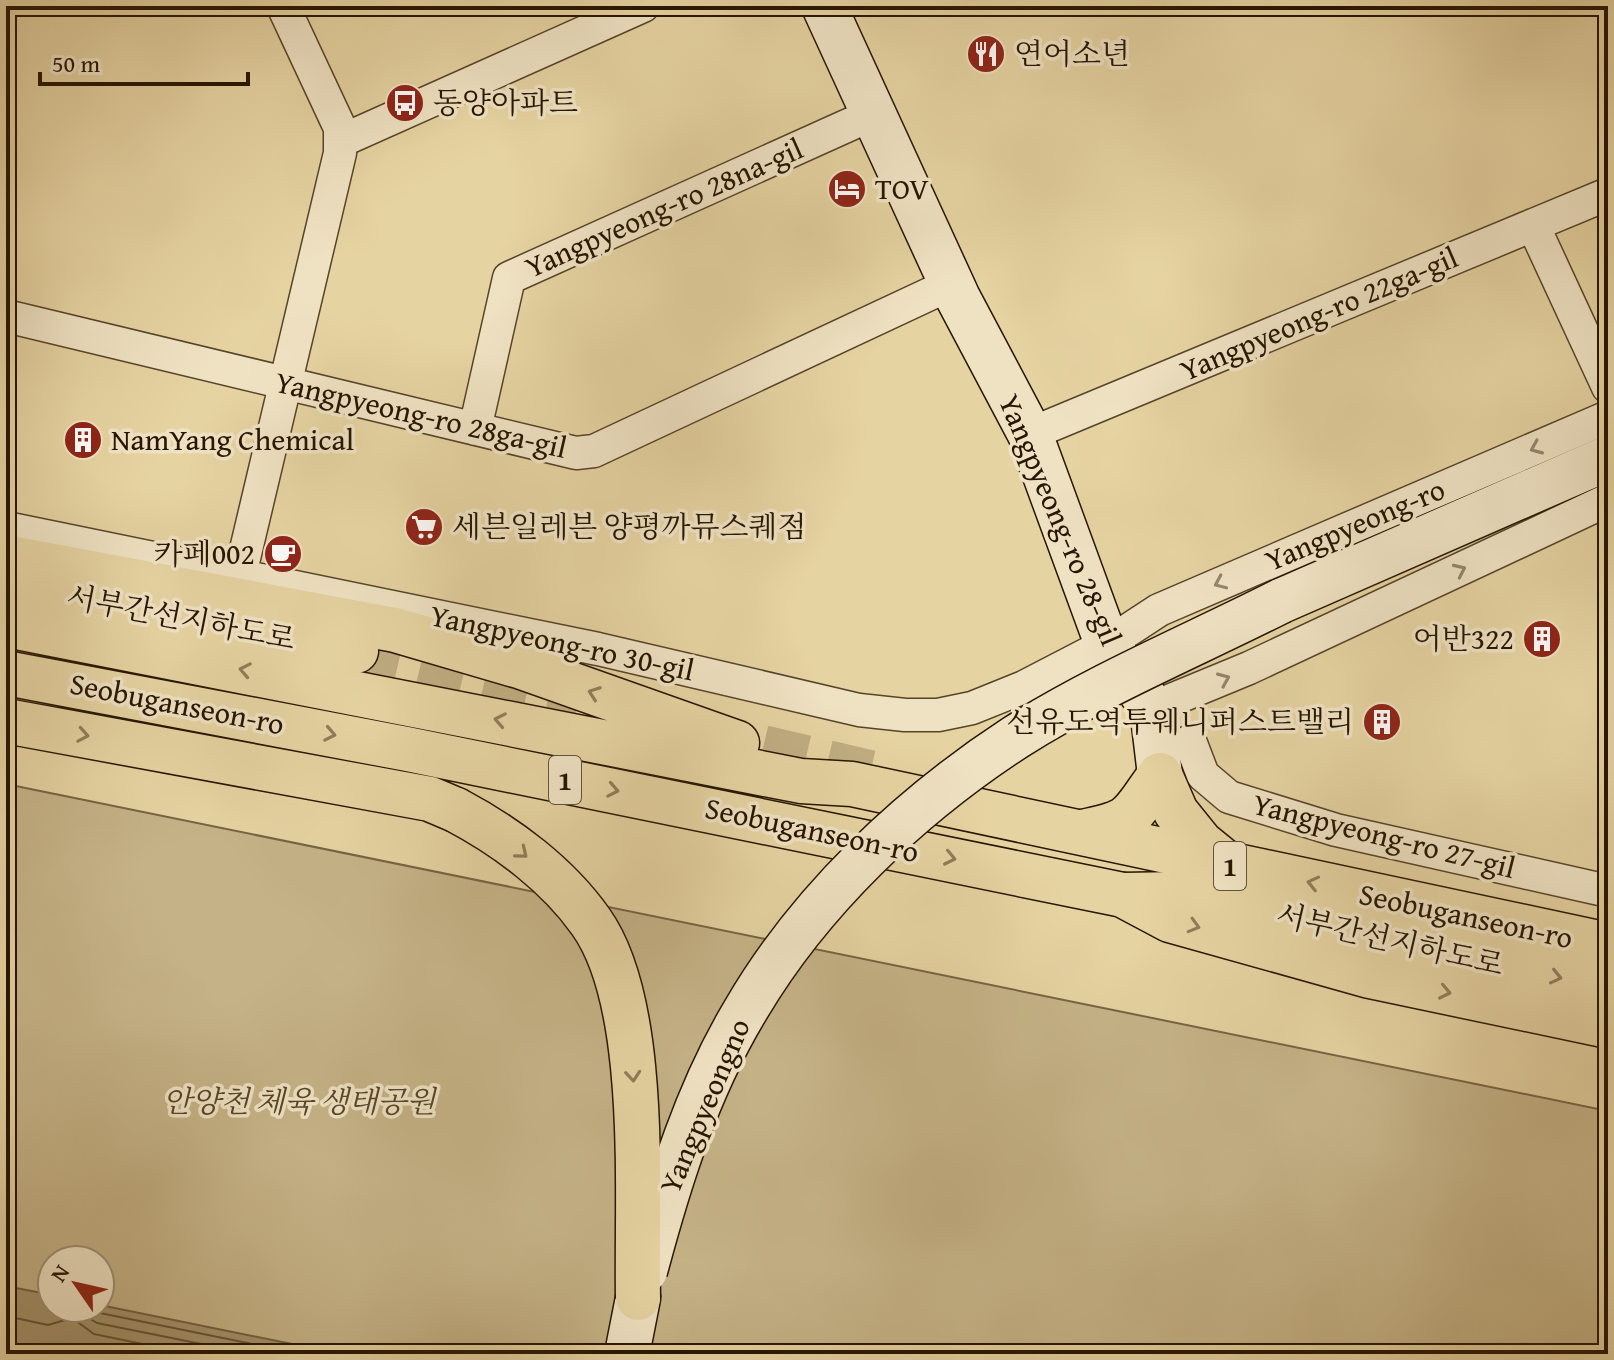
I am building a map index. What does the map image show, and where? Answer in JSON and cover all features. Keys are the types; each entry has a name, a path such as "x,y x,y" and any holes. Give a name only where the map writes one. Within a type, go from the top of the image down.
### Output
{"main road":[{"name":"Yangpyeong-ro 28-gil","path":"824,6 951,284 1030,434 1107,644 1152,708 1160,775"},
{"name":"Yangpyeong-ro","path":"1281,601 1608,458"},
{"path":"6,557 395,630 522,667 715,737 805,762 852,784"},
{"name":"서부간선지하도로","path":"6,586 356,651"},
{"name":"Yangpyeongno","path":"627,1354 638,1298 667,1188 703,1092 745,1010 804,924 886,839 956,779 1018,736 1281,601"},
{"name":"Seobuganseon-ro","path":"6,625 801,781 852,784 1608,945"},
{"name":"Seobuganseon-ro","path":"6,673 422,752 1123,895 1170,920 1370,976 1608,1026"},
{"path":"6,721 430,799 456,810 514,846 556,882 593,924 615,975 629,1023 634,1084 638,1298"},
{"path":"1082,832 1120,824 1136,811 1160,775"},
{"path":"1160,775 1176,812 1201,843 1228,865"},
{"name":"서부간선지하도로","path":"1123,895 1181,894 1608,989"}],"street":[{"path":"240,575 341,141 340,128 283,6"},
{"path":"341,141 643,6"},
{"name":"Yangpyeong-ro 28na-gil","path":"475,429 509,278 873,114"},
{"name":"Yangpyeong-ro 22ga-gil","path":"1030,434 1608,194"},
{"path":"1533,225 1608,387"},
{"name":"Yangpyeong-ro 28ga-gil","path":"6,316 576,453 594,451 951,284"},
{"name":"Yangpyeong-ro","path":"1107,644 1159,610 1608,417"},
{"path":"1152,708 1249,668 1608,500"},
{"name":"Yangpyeong-ro 30-gil","path":"6,528 598,649 859,710 905,715 938,715 972,708 1024,687 1107,644"},
{"name":"Yangpyeong-ro 27-gil","path":"1190,741 1203,775 1229,797 1336,830 1608,891"}],"green space":[{"name":"안양천 체육 생태공원","path":"6,784 1608,1111 1608,1354 6,1354"}],"water":[{"path":"6,1286 36,1292 36,1324 116,1324 116,1308 341,1354 6,1354"}],"tunnel":[{"path":"356,651 578,703"},
{"path":"699,732 878,774"}],"place":[{"name":"연어소년","path":"986,54"},
{"name":"동양아파트","path":"405,103"},
{"name":"TOV","path":"847,189"},
{"name":"NamYang Chemical","path":"83,440"},
{"name":"세븐일레븐 양평까뮤스퀘점","path":"424,527"},
{"name":"카페002","path":"283,554"},
{"name":"어반322","path":"1542,639"},
{"name":"선유도역투웨니퍼스트밸리","path":"1382,722"}]}
